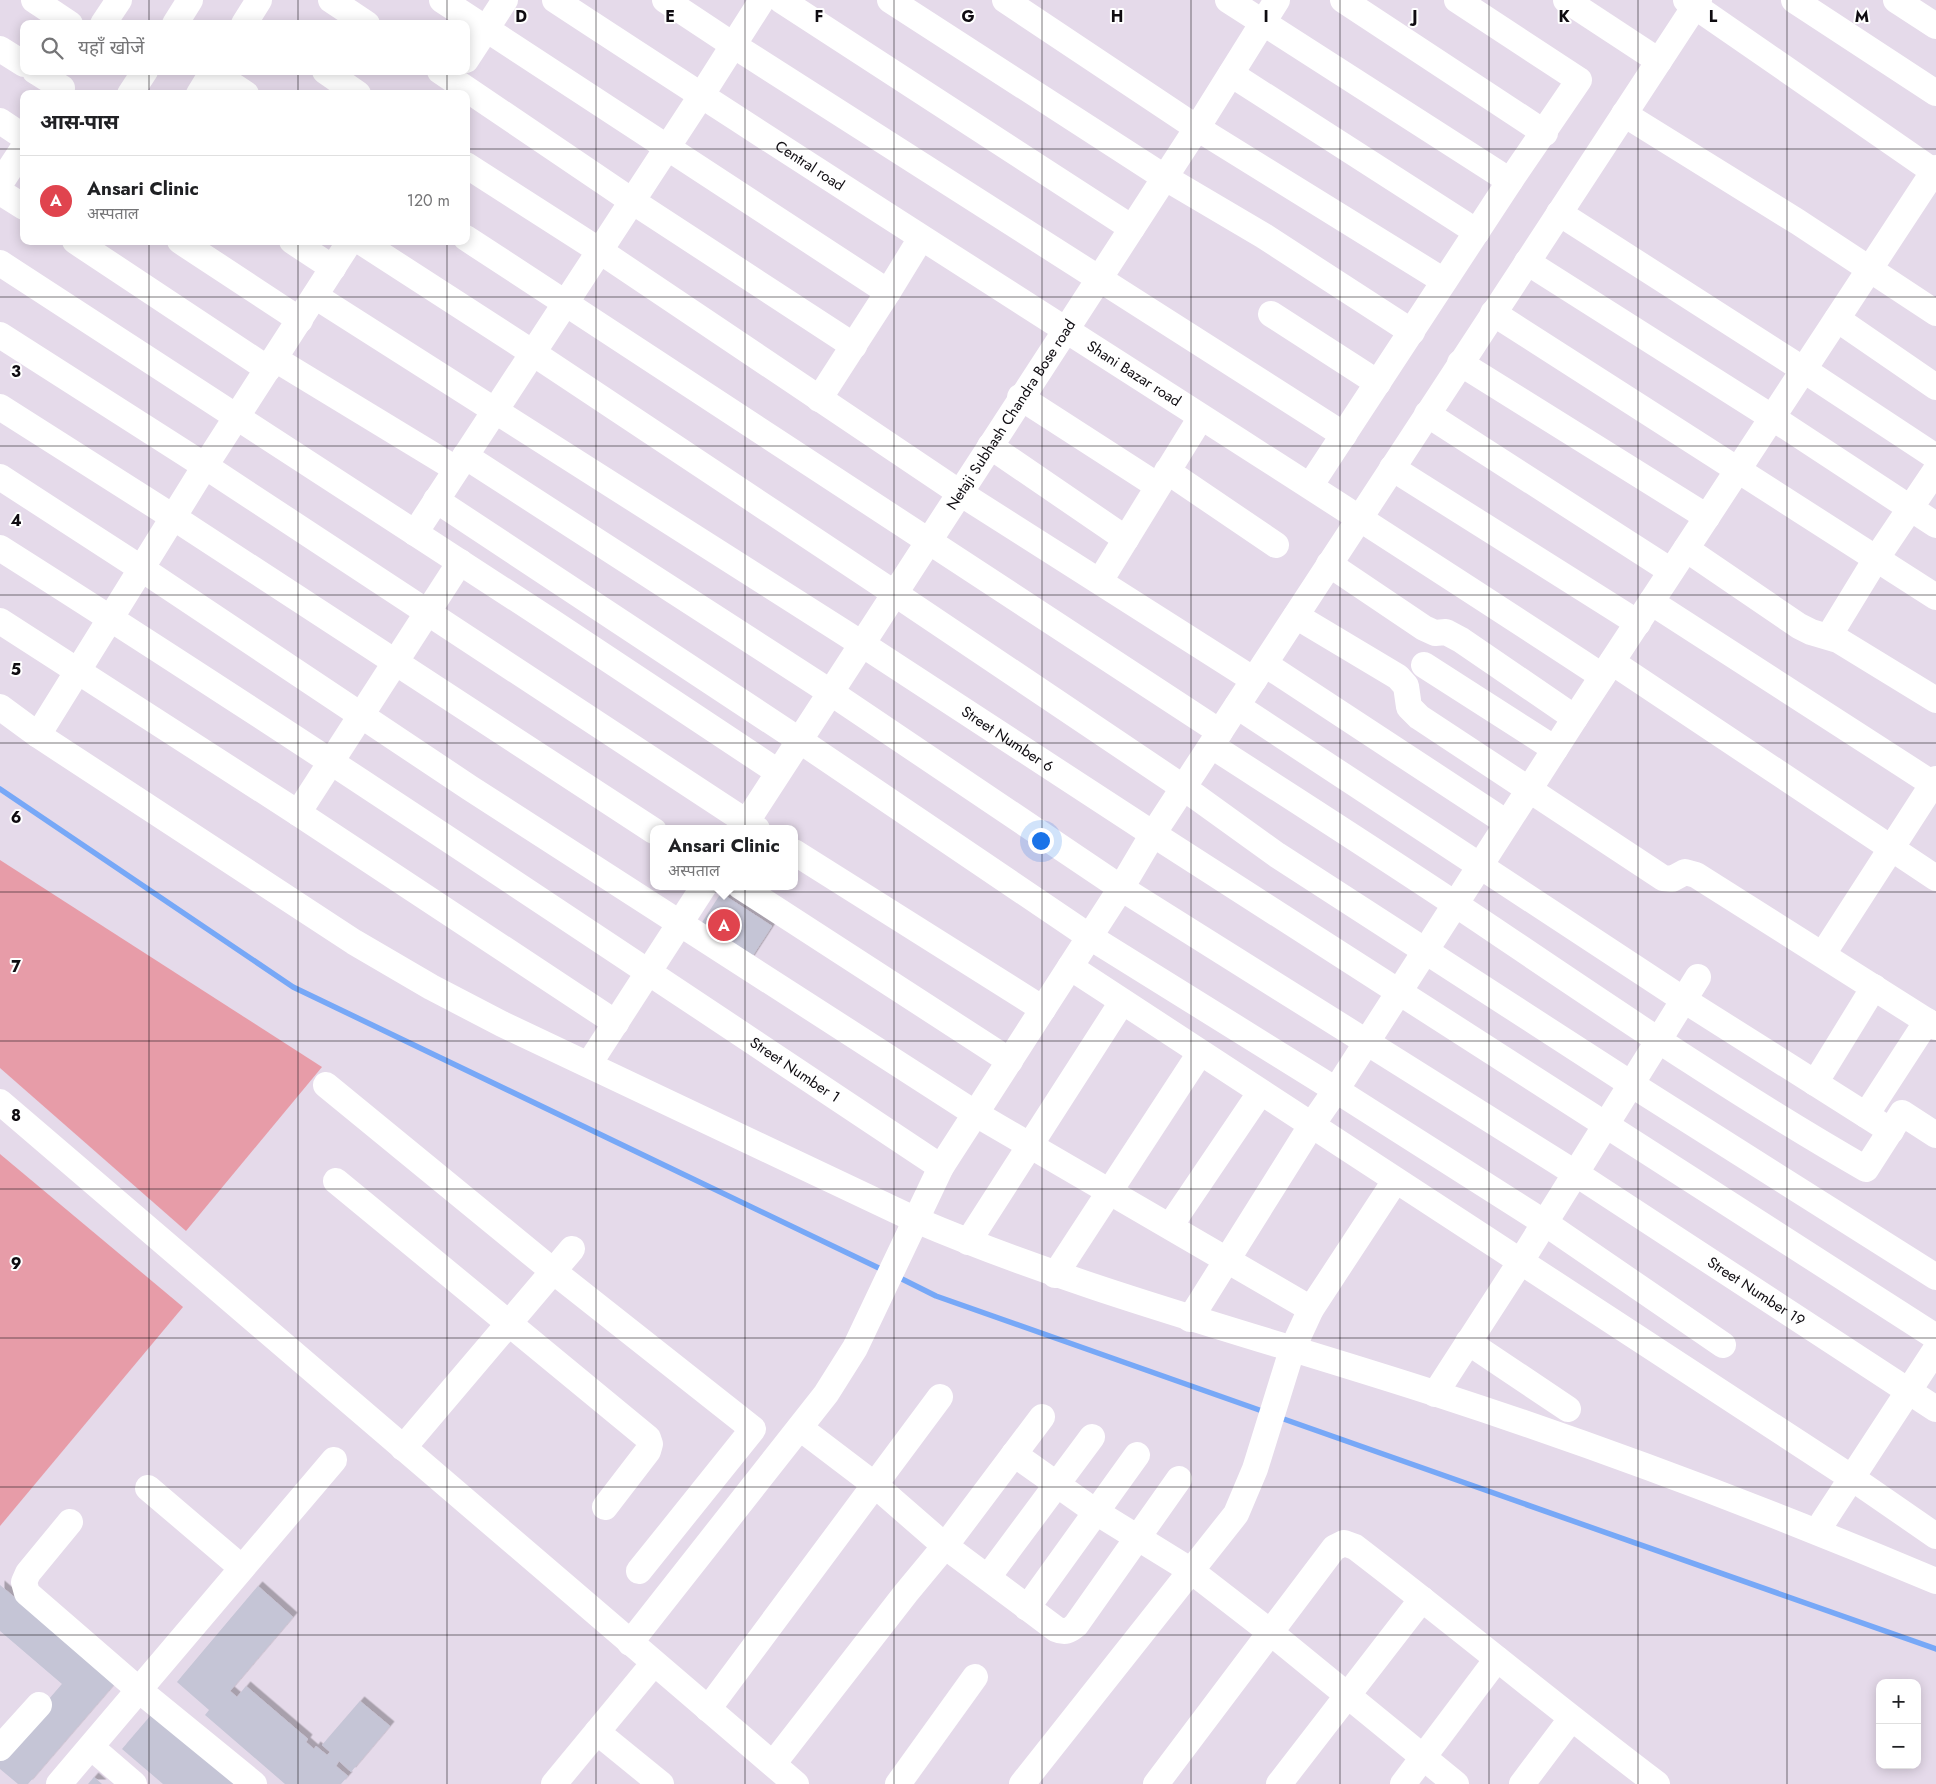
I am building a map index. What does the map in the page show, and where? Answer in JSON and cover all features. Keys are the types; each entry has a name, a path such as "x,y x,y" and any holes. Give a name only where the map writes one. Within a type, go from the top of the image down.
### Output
{"street":[{"path":"34,0 64,20"},
{"path":"106,20 119,0"},
{"path":"178,20 190,0"},
{"path":"331,0 361,20"},
{"path":"442,0 888,292"},
{"path":"470,51 505,0"},
{"name":"Central road","path":"555,0 1065,330"},
{"path":"665,0 733,46 1344,435"},
{"path":"415,533 762,0"},
{"path":"781,0 1132,228"},
{"path":"890,0 1164,177 1264,236 1412,332"},
{"path":"1005,0 1197,128 1444,281"},
{"path":"1228,0 1510,181"},
{"name":"Netaji Subhash Chandra Bose road","path":"750,825 778,772 960,493 1020,397 1197,128 1277,0"},
{"path":"1343,0 1544,133"},
{"path":"1310,486 1510,181 1579,80 1457,0"},
{"path":"1566,0 1659,61"},
{"path":"1794,0 1936,92"},
{"path":"1896,0 1936,26"},
{"path":"630,1644 826,1394 855,1348 941,1167 1090,937 1153,834 1659,61 1694,2 1935,171 1528,790 1226,1259 1190,1319"},
{"path":"0,49 20,62"},
{"path":"1231,74 1478,232"},
{"path":"44,75 64,84"},
{"path":"133,90 142,75"},
{"path":"202,90 211,75"},
{"path":"218,75 240,90"},
{"path":"331,75 352,90"},
{"path":"453,75 632,201 854,346"},
{"path":"1624,114 1798,222 1936,314"},
{"path":"0,121 20,134"},
{"path":"0,184 20,153"},
{"path":"470,168 600,251 960,493 1100,581 1259,672 1507,823"},
{"path":"0,192 20,205"},
{"path":"1559,213 1936,457"},
{"path":"819,400 921,238"},
{"path":"470,241 928,541 1455,904 1658,1040 1814,1139 1866,1169 1902,1113 1936,1135"},
{"name":"Street Number 19","path":"81,245 271,364 461,463 830,692 1121,888 1575,1174 1936,1409"},
{"path":"186,245 300,320"},
{"path":"298,245 333,268"},
{"path":"38,735 204,466 237,418 347,245"},
{"path":"366,245 533,353 894,593 1184,788 1277,855 1631,1084 1936,1277"},
{"path":"1527,262 1773,418 1936,525"},
{"path":"0,263 460,562 778,772"},
{"name":"Street Number 6","path":"315,296 862,644 1153,834 1936,1337"},
{"path":"1493,313 1936,597"},
{"path":"1271,314 1378,383"},
{"path":"1837,320 1936,387"},
{"name":"Shani Bazar road","path":"1065,330 1360,518 1893,847 1936,878"},
{"path":"0,335 428,612 748,825"},
{"path":"1460,363 1707,517"},
{"path":"1020,397 1276,545"},
{"path":"0,407 173,517 650,828"},
{"path":"1427,414 1672,571"},
{"path":"1100,581 1202,417"},
{"path":"990,446 1126,539"},
{"path":"1392,468 1935,782 1823,954"},
{"path":"1829,636 1876,559 1936,470"},
{"path":"0,477 142,569 470,788 681,922 976,1114 1311,1309"},
{"path":"436,500 799,740 1090,937 1336,1090 1544,1223 1722,1345"},
{"name":"Street Number 1","path":"0,548 111,618 330,762 941,1167"},
{"path":"1686,549 1799,626 1838,640 1936,700"},
{"path":"298,813 360,714 460,562"},
{"path":"1330,564 1424,628 1435,633 1446,632 1460,640 1575,718"},
{"path":"1296,616 1398,677 1406,686 1409,707 1419,717 1663,878 1672,879 1685,872 1696,875 1931,1024 1866,1115"},
{"path":"0,621 298,813 616,1023"},
{"path":"1424,665 1555,749"},
{"path":"1237,706 1684,1000 1891,1131"},
{"path":"0,707 38,735 354,942 431,987 502,1024 916,1220 1055,1275 1190,1319 1290,1357 1435,1394 1582,1443 1818,1531 1936,1581"},
{"path":"798,855 1043,1009"},
{"path":"589,1064 701,890"},
{"path":"746,890 1010,1061"},
{"path":"1070,967 1260,1093 1852,1478 1936,1536"},
{"path":"1435,1394 1521,1261 1698,977"},
{"path":"1815,1083 1874,987"},
{"path":"968,1242 1122,1002"},
{"path":"1055,1275 1200,1053"},
{"path":"326,1085 553,1271 781,1451"},
{"path":"1170,1226 1260,1093"},
{"path":"0,1102 630,1644 796,1784"},
{"path":"1024,1784 1190,1570 1236,1514 1255,1469 1290,1357 1311,1309 1395,1180"},
{"path":"336,1181 648,1438 650,1444 648,1451 605,1507"},
{"path":"404,1448 572,1248"},
{"path":"1468,1342 1568,1409"},
{"path":"1818,1531 1936,1349"},
{"path":"708,1709 940,1397"},
{"path":"773,1764 906,1593 945,1546 1042,1417"},
{"path":"800,1428 875,1485 945,1546 1056,1630 1063,1632 1076,1624 1180,1479"},
{"path":"639,1571 753,1430"},
{"path":"988,1578 1055,1484 1092,1437"},
{"path":"1014,1454 1096,1512 1190,1570 1270,1632 1456,1784"},
{"path":"1027,1608 1137,1455"},
{"path":"59,1784 334,1460"},
{"path":"148,1488 242,1568"},
{"path":"70,1522 28,1573 24,1582 27,1593 139,1690 254,1784"},
{"path":"1156,1784 1334,1548 1344,1543 1355,1548 1422,1599 1571,1719 1657,1784"},
{"path":"1279,1784 1422,1599"},
{"path":"1403,1784 1497,1659"},
{"path":"554,1784 654,1663"},
{"path":"898,1784 975,1677"},
{"path":"0,1748 39,1705"},
{"path":"1522,1784 1571,1719"},
{"path":"597,1732 661,1784"},
{"path":"91,1747 134,1784"}],"shaded area":[{"path":"0,860 322,1067 186,1231 0,1068"},
{"path":"0,1154 183,1307 0,1526"}],"building":[{"path":"721,893 772,926 750,960 699,927"},
{"path":"0,1585 116,1682 28,1784 18,1784 0,1769 0,1756 62,1684 0,1631"},
{"path":"258,1586 293,1617 230,1691 237,1697 246,1686 308,1739 306,1742 314,1749 316,1746 327,1755 330,1752 322,1745 360,1701 390,1726 351,1772 339,1761 336,1766 348,1776 341,1784 285,1784 205,1715 209,1710 177,1682"},
{"path":"152,1714 239,1784 163,1784 122,1749"},
{"path":"94,1777 102,1784 88,1784"}],"waterway":[{"path":"0,789 293,987 885,1271"},
{"path":"896,1276 936,1296 1265,1412"},
{"path":"1278,1417 1936,1649"}],"place":[{"name":"Ansari Clinic","path":"724,925"}]}
